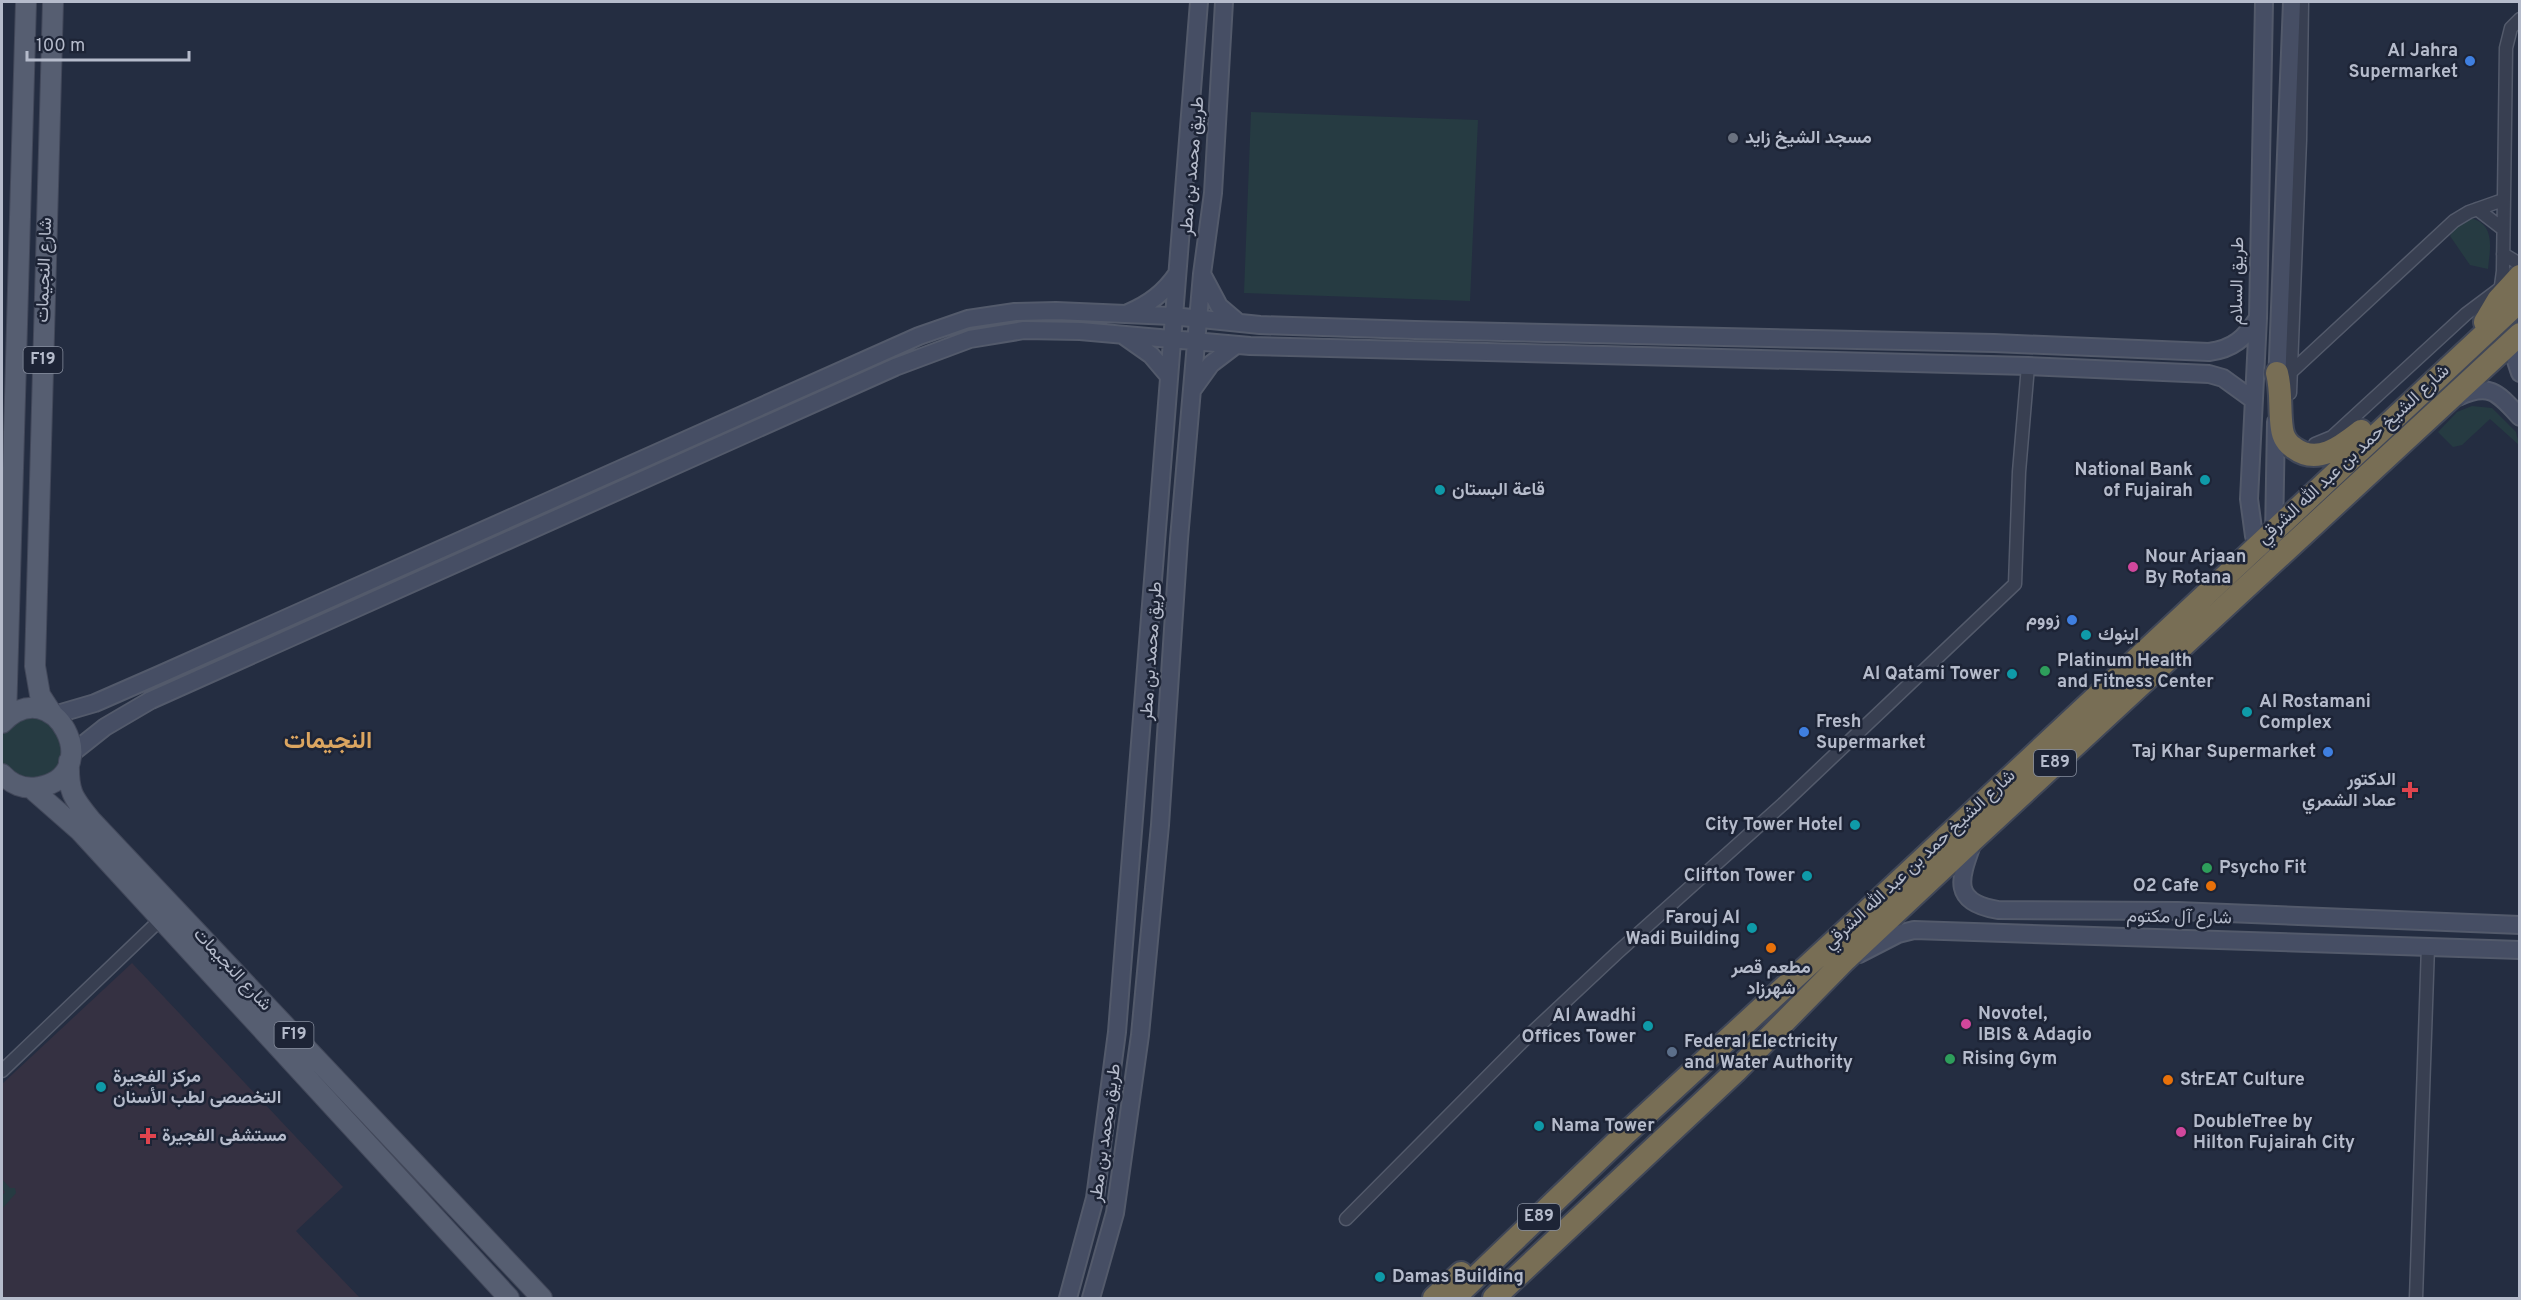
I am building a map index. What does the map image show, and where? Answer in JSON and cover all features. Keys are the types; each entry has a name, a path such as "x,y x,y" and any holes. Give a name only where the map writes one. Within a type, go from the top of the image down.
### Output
{"highway":[{"path":"2506,296 2520,276"},
{"name":"شارع الشيخ حمد بن عبد الله الشرقي","path":"1494,1299 1736,1071 1844,961 2133,690 2432,383 2483,335 2486,317 2506,296"},
{"name":"شارع الشيخ حمد بن عبد الله الشرقي","path":"1454,1299 1624,1135 2241,560 2273,548 2307,531 2520,334"},
{"path":"2283,373 2282,431 2286,441 2300,452 2316,455 2342,447 2414,387 2458,358"},
{"path":"2307,531 2295,532 2294,522 2400,423 2432,383"},
{"path":"2133,690 2151,666 2256,566 2251,557 2241,560"},
{"path":"1434,1299 1599,1148 1624,1135"},
{"path":"1510,1299 1599,1201"}],"main road":[{"name":"شارع النجيمات","path":"4,721 26,2"},
{"name":"شارع النجيمات","path":"53,2 35,666 40,696 53,715"},
{"name":"F19","path":"4,721 26,709 43,710 53,715 69,735 70,757"},
{"name":"شارع النجيمات","path":"70,757 68,785 74,799 91,820 542,1299"},
{"path":"2,796 27,787 45,786 57,778 70,757"},
{"name":"F19","path":"2,774 10,781 27,787"},
{"name":"شارع النجيمات","path":"27,787 80,831 508,1299"},
{"path":"485,1274 494,1299"}],"street":[{"name":"طريق محمد بن مطر","path":"1068,1299 1095,1198 1117,1032 1172,316 1178,273 1199,2"},
{"name":"طريق محمد بن مطر","path":"1091,1299 1114,1213 1140,1035 1160,825 1198,318 1213,193 1224,2"},
{"name":"طريق السلام","path":"2264,2 2258,318 2252,399 2249,514 2254,536 2273,548"},
{"path":"2292,2 2293,135"},
{"path":"2273,548 2293,135 2302,2"},
{"path":"2283,373 2292,430 2307,443 2325,441 2466,314 2506,296 2503,254 2505,68 2508,36 2511,28 2520,19"},
{"path":"2283,373 2309,354 2454,221 2477,209 2504,200"},
{"path":"2477,209 2503,229"},
{"path":"2503,254 2520,264"},
{"path":"1123,315 1152,301 1178,273"},
{"path":"1202,274 1219,306 1239,323"},
{"path":"53,715 95,703 919,336 968,319 1015,312 1172,316 1239,323 1410,330 1857,342 1994,343 2122,350 2223,350 2242,339 2258,318"},
{"path":"70,757 105,727 151,700 895,367 970,339 1024,330 1121,334 1236,345 2028,366 2209,374 2223,378 2252,399"},
{"path":"1399,350 1395,339 1410,330"},
{"path":"1121,334 1151,355 1168,375"},
{"path":"1653,357 1673,349 1674,343 1671,337"},
{"path":"1847,363 1845,355 1847,349 1857,342"},
{"path":"1192,390 1211,364 1236,345"},
{"path":"2115,369 2124,367 2130,360 2122,350"},
{"path":"2520,350 2516,361 2520,373"},
{"path":"1346,1219 1523,1041 1617,952 1783,804 2015,584 2019,472 2028,366"},
{"path":"2445,403 2475,389 2484,388 2500,395 2520,417"},
{"name":"شارع آل مكتوم","path":"1974,838 1961,875 1967,896 1985,908 2026,911 2178,911 2520,925"},
{"path":"2014,933 2010,921 2026,911"},
{"path":"2,1071 161,919"},
{"name":"شارع آل مكتوم","path":"1844,961 1907,931 2520,950"},
{"path":"2480,948 2520,942"},
{"path":"2416,1299 2428,946"}],"shaded area":[{"path":"1251,112 1478,120 1470,301 1244,293"},
{"path":"2470,218 2478,221 2488,231 2490,245 2488,269 2470,265 2450,236 2455,227"},
{"path":"2472,406 2492,408 2516,432 2519,445 2490,419 2462,445 2453,447 2438,432 2457,412"},
{"path":"25,715 52,721 64,756 52,774 25,780 3,764 2,735"},
{"name":"مستشفى الفجيرة","path":"132,963 343,1187 296,1231 360,1298 2,1298 2,1084"},
{"path":"2,1179 10,1188 15,1188 16,1193 2,1209 2,1196 5,1192 2,1188"}],"place":[{"name":"Al Jahra Supermarket","path":"2470,61"},
{"name":"مسجد الشيخ زايد","path":"1733,138"},
{"name":"National Bank of Fujairah","path":"2205,480"},
{"name":"قاعة البستان","path":"1440,490"},
{"name":"Nour Arjaan By Rotana","path":"2133,567"},
{"name":"زووم","path":"2072,620"},
{"name":"اينوك","path":"2086,635"},
{"name":"Platinum Health and Fitness Center","path":"2045,671"},
{"name":"Al Qatami Tower","path":"2012,674"},
{"name":"Al Rostamani Complex","path":"2247,712"},
{"name":"Fresh Supermarket","path":"1804,732"},
{"name":"Taj Khar Supermarket","path":"2328,752"},
{"name":"الدكتور عماد الشمري","path":"2410,790"},
{"name":"City Tower Hotel","path":"1855,825"},
{"name":"Psycho Fit","path":"2207,868"},
{"name":"Clifton Tower","path":"1807,876"},
{"name":"O2 Cafe","path":"2211,886"},
{"name":"Farouj Al Wadi Building","path":"1752,928"},
{"name":"مطعم قصر شهرزاد","path":"1771,948"},
{"name":"Novotel, IBIS & Adagio","path":"1966,1024"},
{"name":"Al Awadhi Offices Tower","path":"1648,1026"},
{"name":"Federal Electricity and Water Authority","path":"1672,1052"},
{"name":"Rising Gym","path":"1950,1059"},
{"name":"StrEAT Culture","path":"2168,1080"},
{"name":"مركز الفجيرة التخصصى لطب الأسنان","path":"101,1087"},
{"name":"Nama Tower","path":"1539,1126"},
{"name":"DoubleTree by Hilton Fujairah City","path":"2181,1132"},
{"name":"مستشفى الفجيرة","path":"148,1136"},
{"name":"Damas Building","path":"1380,1277"}],"district":[{"name":"النجيمات","path":"328,742"}]}
